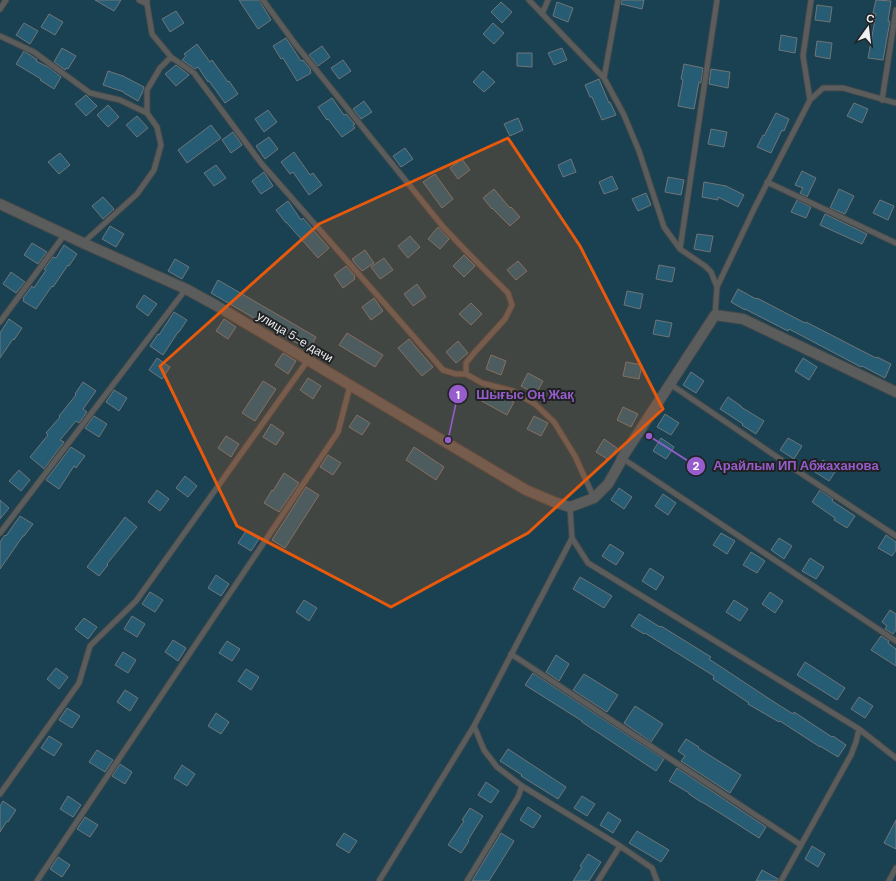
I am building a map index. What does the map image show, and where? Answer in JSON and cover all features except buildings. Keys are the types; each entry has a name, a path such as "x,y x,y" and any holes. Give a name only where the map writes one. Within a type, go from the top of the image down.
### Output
{"street":[{"name":"улица 5-е дачи","path":"0,204 186,289 526,490 570,507"},
{"path":"570,507 594,498 608,484 622,458 715,315 743,319 896,392"}],"lane":[{"path":"0,8 6,0"},
{"path":"139,0 147,2 152,34 171,58 194,73 261,163 443,370 456,374 466,374 482,383 513,391 535,404 554,422 575,456 594,498"},
{"path":"263,0 296,45 444,228 508,293 512,305 505,319 466,363 466,374"},
{"path":"529,0 604,78 624,115 639,152 664,227 680,249 705,266 711,272 717,287"},
{"path":"542,14 548,0"},
{"path":"604,78 618,0"},
{"path":"680,249 718,0"},
{"path":"810,100 803,56 811,0"},
{"path":"882,100 896,10"},
{"path":"0,36 34,52 90,93 120,100 147,112 157,127 161,145 154,170 137,194 83,243"},
{"path":"147,112 147,90 160,68 171,58"},
{"path":"715,315 717,287 755,207 810,100 822,88 843,88 896,103"},
{"path":"768,182 896,243"},
{"path":"0,322 65,234"},
{"path":"0,533 186,289"},
{"path":"0,794 79,683 90,646 136,601 308,360"},
{"path":"670,384 896,536"},
{"path":"37,881 338,432 350,386"},
{"path":"622,458 896,641"},
{"path":"570,507 572,538 588,563 858,729 896,758"},
{"path":"379,881 474,726 572,538"},
{"path":"511,654 801,845"},
{"path":"474,726 484,750 497,767 522,786 620,846 652,868 657,881"},
{"path":"781,881 851,755 856,742 858,729"},
{"path":"467,881 518,797 522,786"},
{"path":"598,881 620,846"},
{"path":"889,881 896,868"}],"highlighted area":[{"path":"508,138 580,246 663,409 528,533 391,607 237,526 160,366 319,224"}],"shaded area":[{"path":"0,0 896,0 896,881 0,881"}],"place":[{"name":"Арайлым ИП Абжаханова","path":"649,436"},
{"name":"Шығыс Оң Жақ","path":"448,440"}]}
